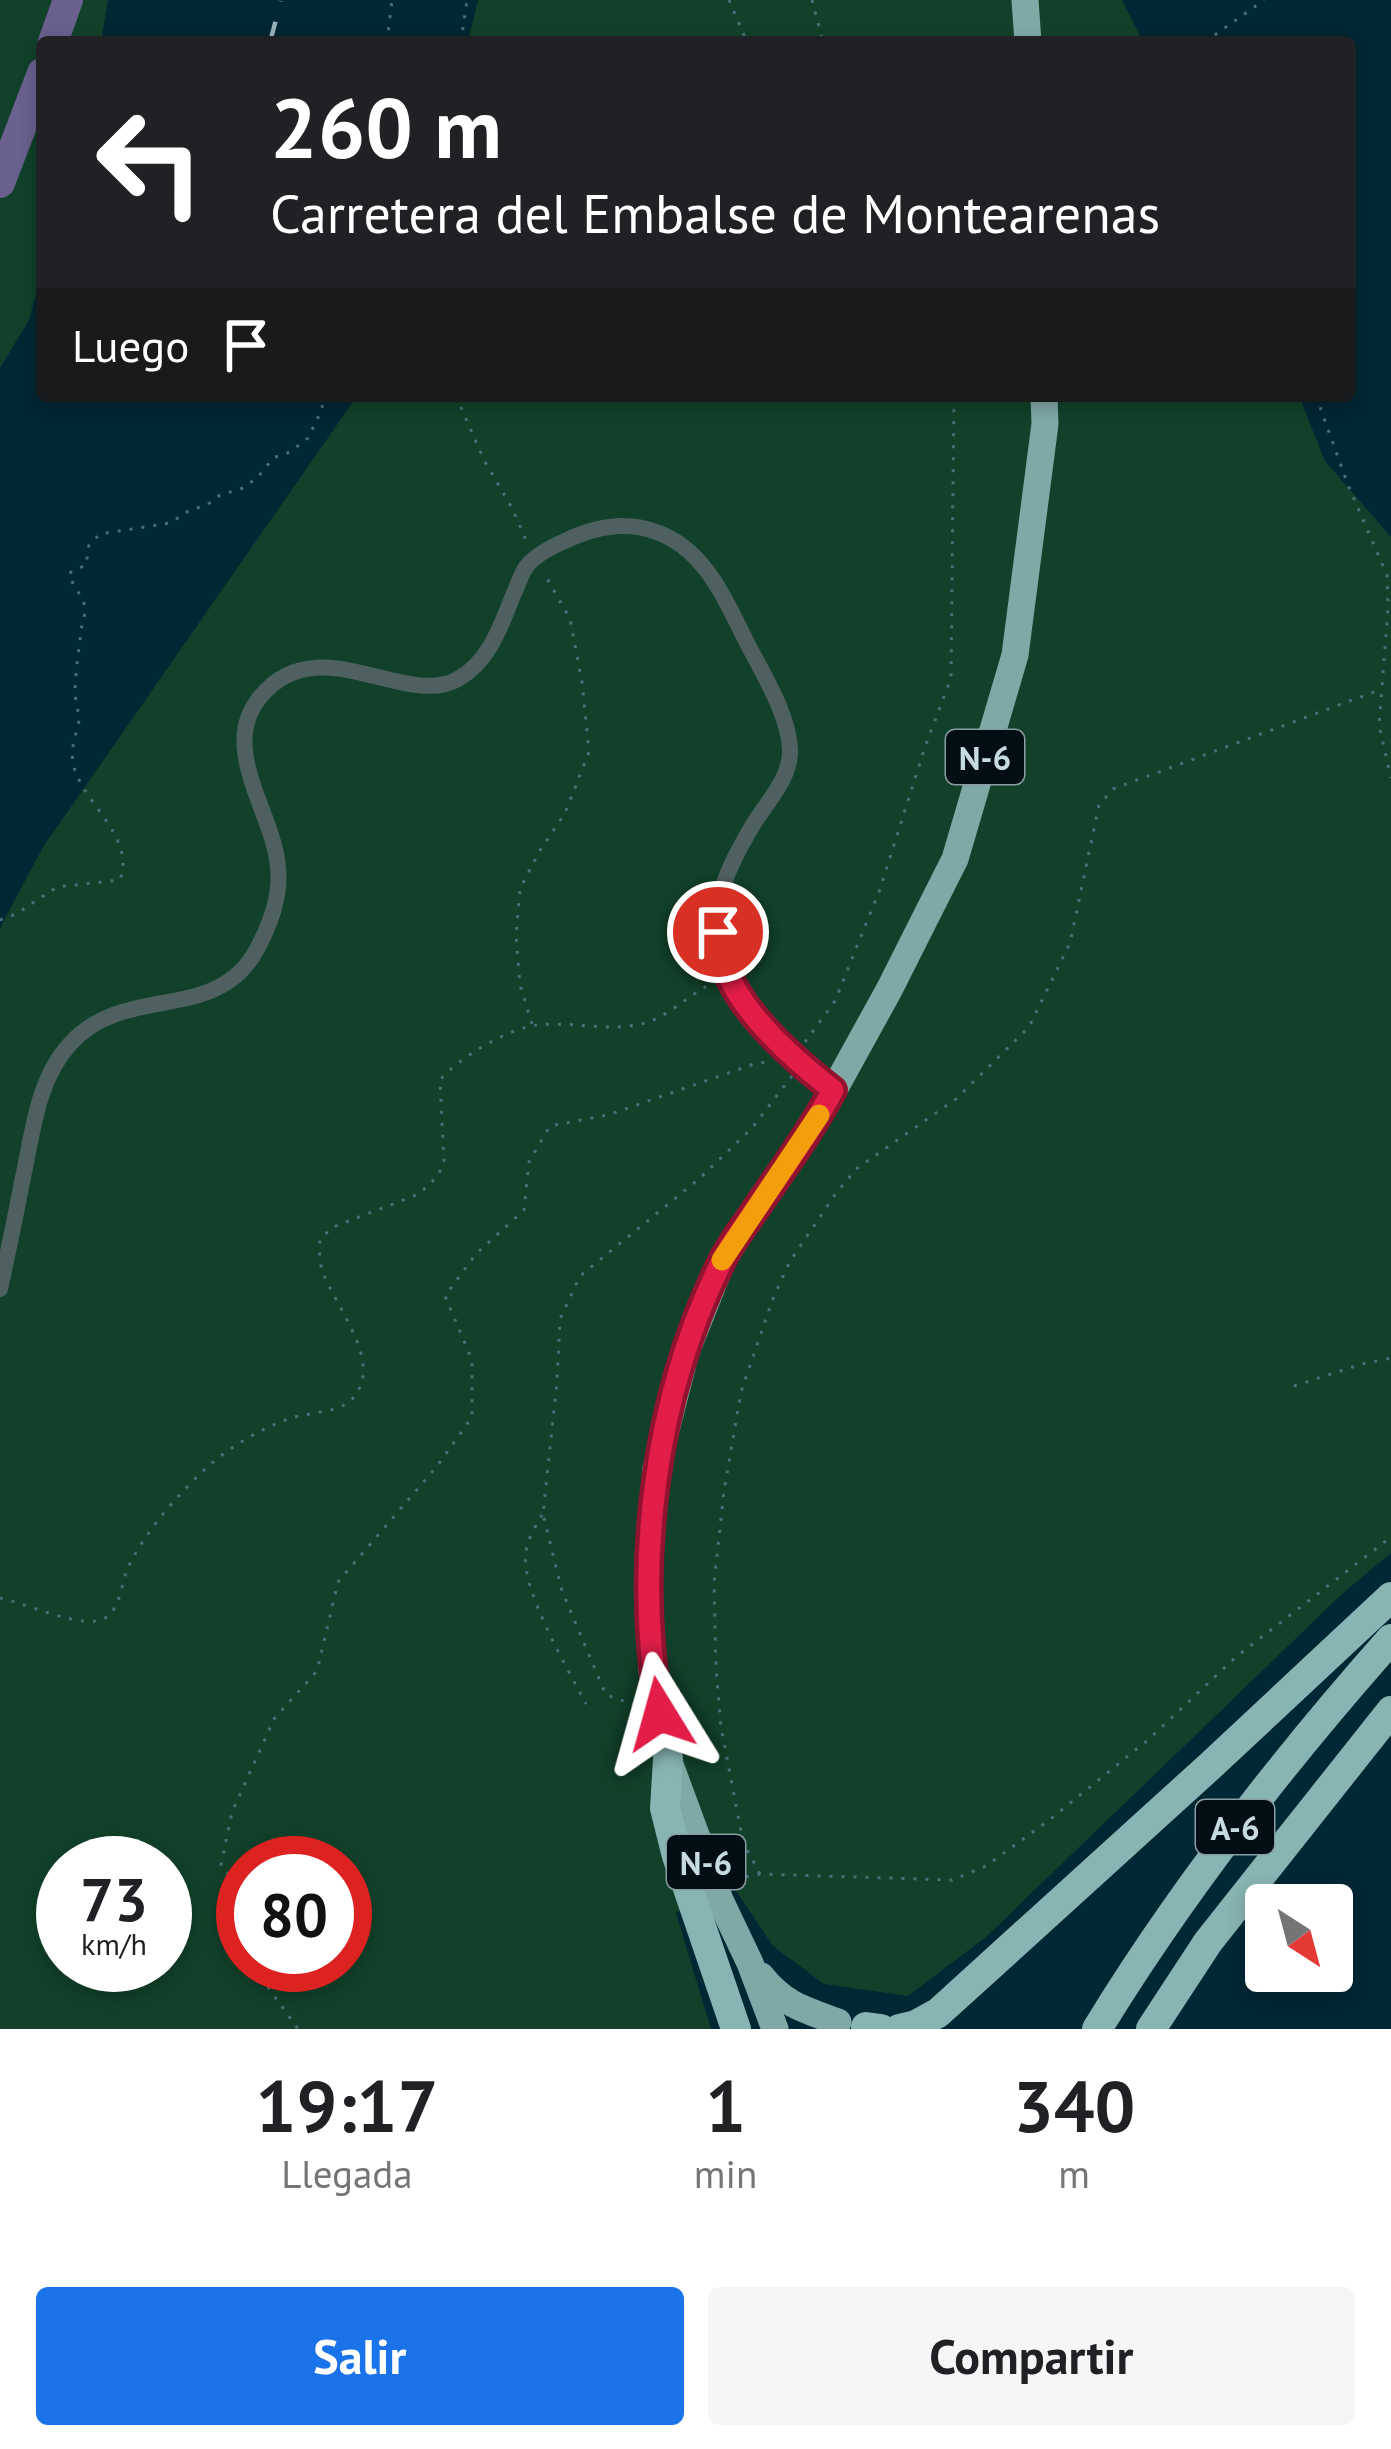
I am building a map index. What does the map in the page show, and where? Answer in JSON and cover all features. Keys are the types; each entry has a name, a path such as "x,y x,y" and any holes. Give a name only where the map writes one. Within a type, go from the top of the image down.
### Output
{"highway":[{"path":"1025,0 1028,36"},
{"name":"N-6","path":"775,2029 668,1759 652,1671 648,1587 656,1469 686,1352 724,1257 833,1090 956,859 1016,655 1044,402"},
{"path":"899,2029 938,2013 1391,1597"},
{"name":"A-6","path":"1097,2029 1238,1823 1391,1639"},
{"name":"A-6","path":"1151,2029 1208,1942 1391,1711"},
{"path":"668,1759 665,1808 673,1840 736,2029"},
{"path":"1168,2029 1299,1829"},
{"name":"N-6","path":"750,1963 777,1996 853,2027"}],"street":[{"path":"0,1289 37,1114 56,1061 72,1042 110,1015 219,990 241,973 268,926 279,869 245,752 245,725 265,690 305,669 349,669 432,686 458,680 491,646 525,568 582,533 610,526 639,526 685,547 724,597 787,729 790,756 782,782 734,858 719,898 718,932 729,977 741,999 797,1061 833,1090"}],"path":[{"path":"388,36 392,0"},
{"path":"462,36 467,0"},
{"path":"729,0 744,36"},
{"path":"812,0 821,36"},
{"path":"1213,36 1264,0"},
{"path":"0,920 57,887 120,880 123,871 116,835 100,817 73,761 72,743 80,722 75,697 85,607 69,573 86,566 89,545 100,534 170,523 220,495 243,488 273,458 308,438 323,402"},
{"path":"459,402 484,460 570,619 582,682 589,752 565,813 520,889 516,934 520,985 532,1026"},
{"path":"660,1714 607,1694 562,1591 543,1514 560,1318 580,1276 699,1179 752,1127 835,1000 880,889 950,678 954,402"},
{"path":"1318,402 1348,485 1389,574 1378,725 1391,778"},
{"path":"760,1874 743,1842 721,1727 714,1583 741,1392 789,1263 856,1168 956,1099 1029,1027 1070,943 1099,805 1113,789 1382,689"},
{"path":"0,1598 91,1624 107,1618 132,1560 189,1485 213,1463 260,1431 344,1405 357,1393 364,1378 362,1358 322,1272 320,1239 333,1228 419,1194 437,1177 444,1163 440,1080 451,1066 532,1026 591,1028 654,1020 697,990 729,977"},
{"path":"227,1836 232,1812 274,1719 317,1671 338,1582 438,1465 472,1417 472,1360 445,1296 476,1254 524,1210 529,1162 550,1126 608,1115 754,1064 797,1061"},
{"path":"1294,1385 1391,1358"},
{"path":"543,1514 524,1555 529,1578 535,1601 586,1704"},
{"path":"715,1883 760,1874 952,1880 986,1866 1149,1738 1236,1657 1391,1537"},
{"path":"271,1992 298,2029"}],"green space":[{"path":"0,0 108,0 102,36 36,36 36,294 29,320 0,368"},
{"path":"478,0 1122,0 1140,36 469,36"},
{"path":"353,402 1301,402 1325,461 1391,537 1391,1553 1343,1593 986,1937 908,1996 824,1984 773,1946 734,1888 676,1913 711,2029 0,2029 0,928 43,847"}],"waterway":[{"path":"55,36 68,0"},
{"path":"0,183 36,89"}],"railway":[{"path":"272,36 281,1"}],"slow traffic":[{"path":"722,1260 819,1115"}],"route":[{"path":"660,1714 652,1671 648,1587 656,1469 686,1352 724,1257 833,1090 801,1065 741,999 722,960 718,932"}]}
